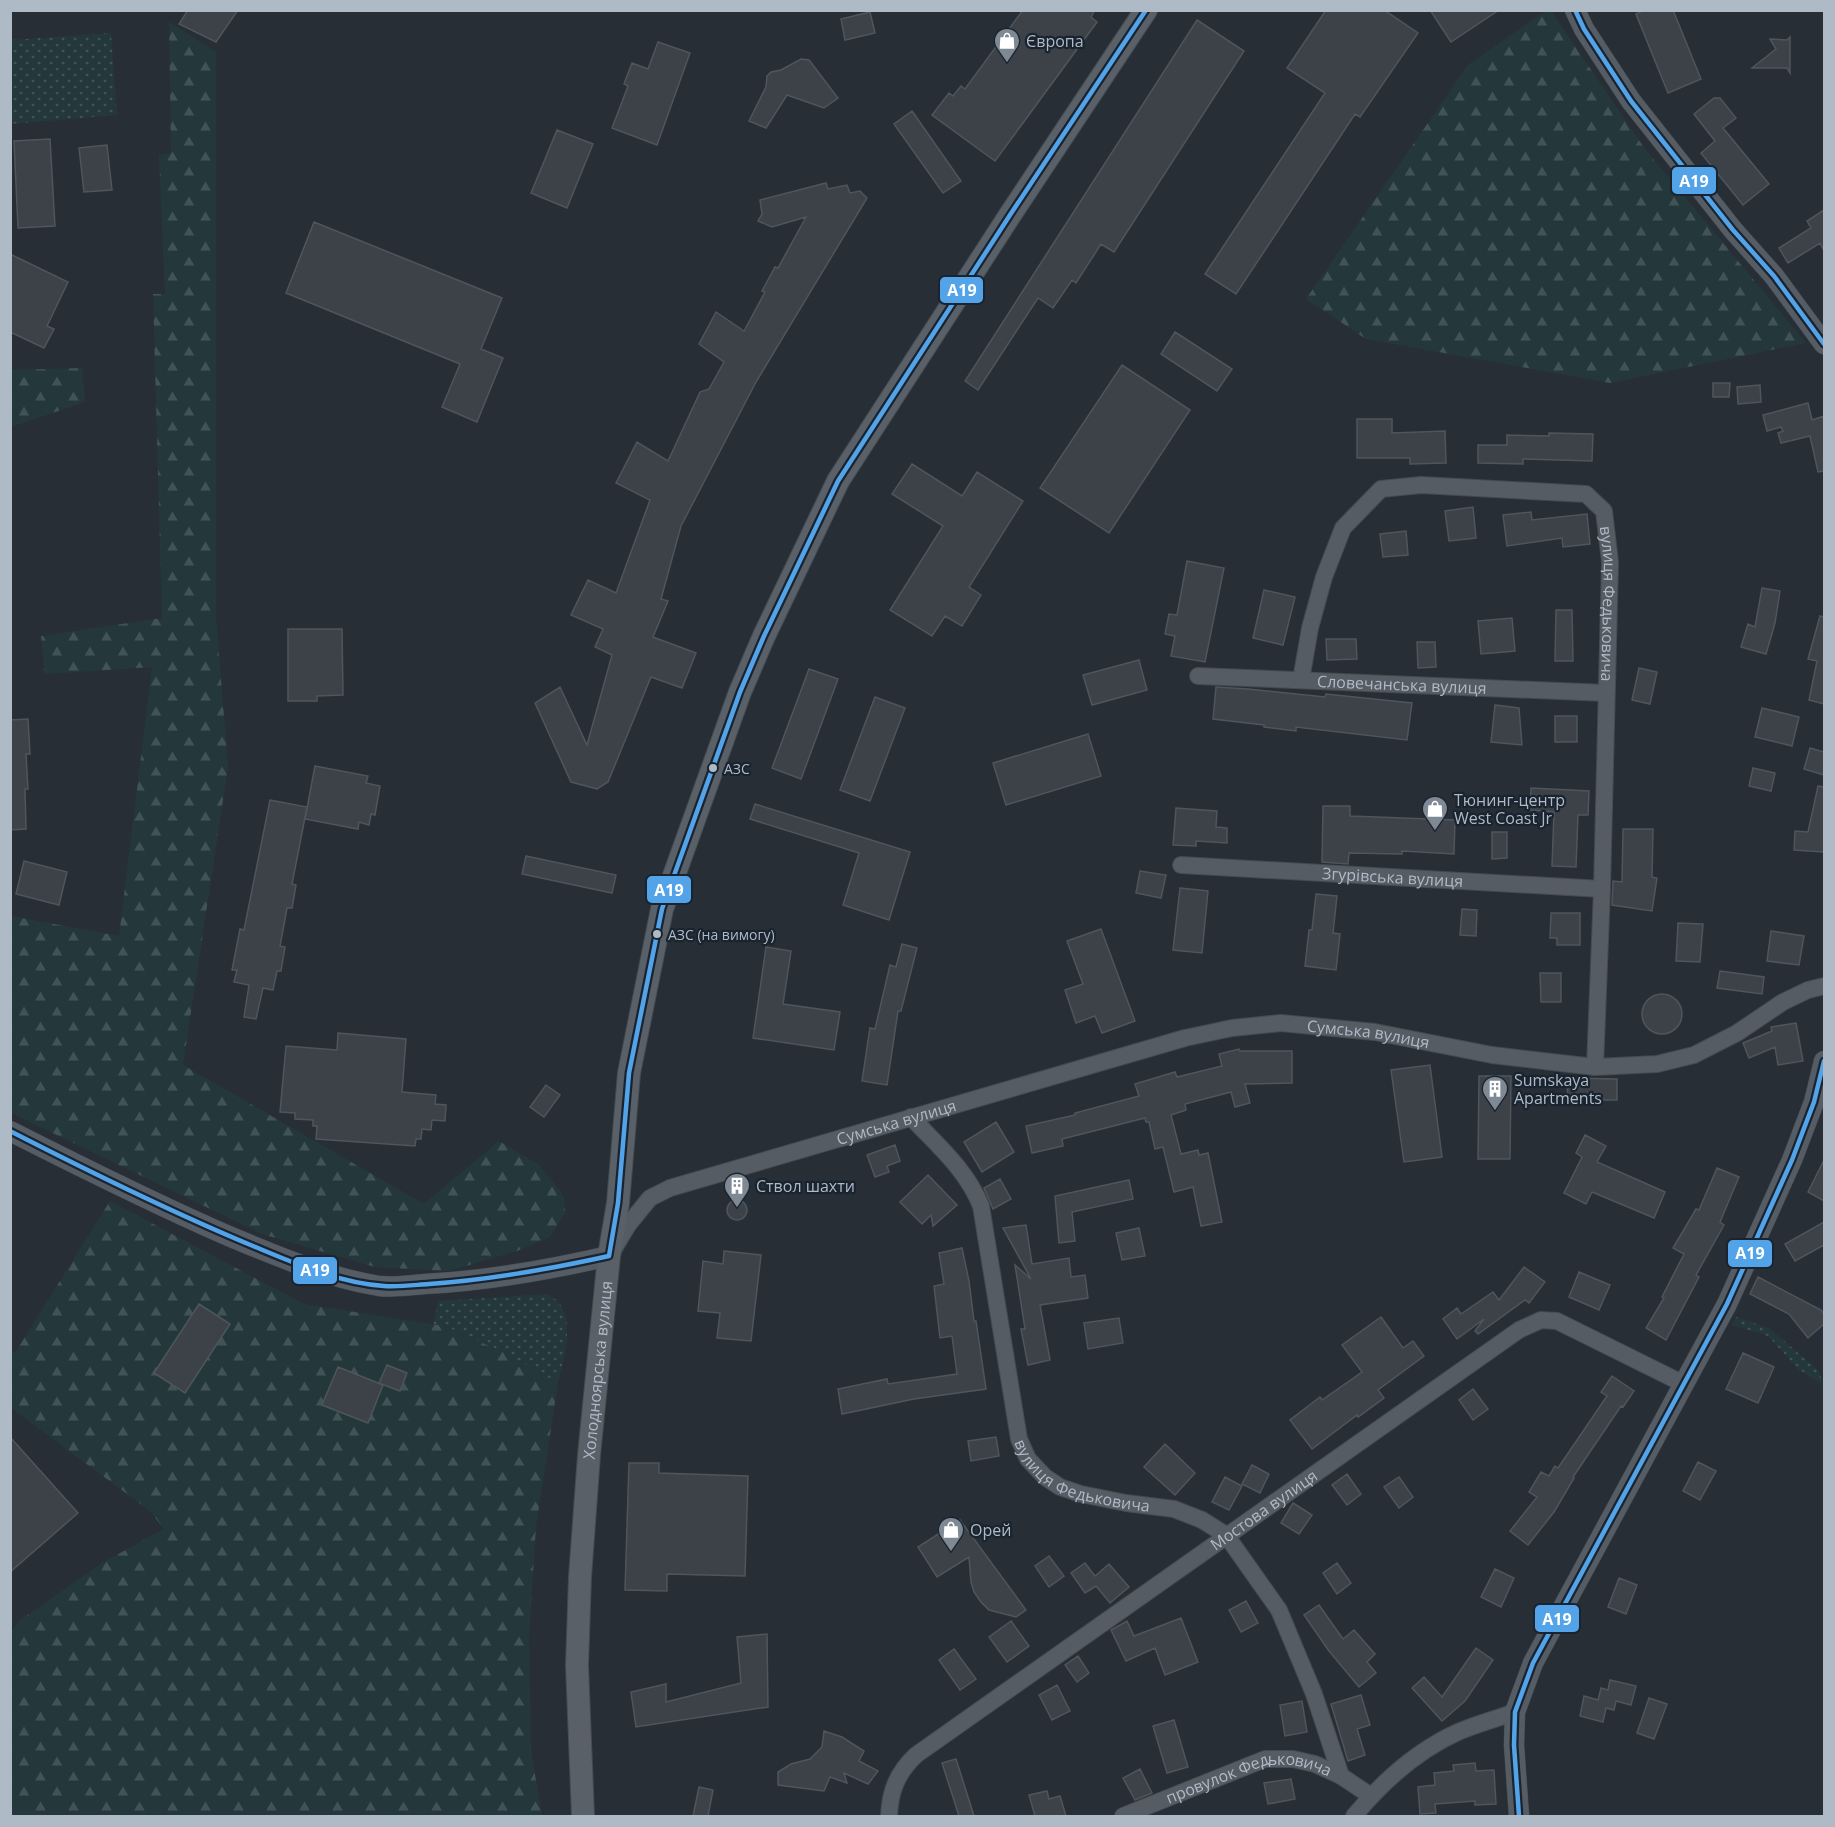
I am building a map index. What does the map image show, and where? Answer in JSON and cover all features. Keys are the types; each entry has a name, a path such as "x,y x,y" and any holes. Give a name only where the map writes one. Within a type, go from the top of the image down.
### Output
{"main road":[{"name":"Холодноярська вулиця","path":"583,1816 577,1665 580,1577 589,1455 609,1256 618,1203 629,1073 662,909 744,683 838,481 1146,10"}],"street":[{"path":"1575,10 1584,29 1631,101 1733,230 1774,276 1824,344"},
{"name":"вулиця Федьковича","path":"1301,680 1313,618 1324,577 1343,528 1381,489 1421,485 1587,494 1604,511 1610,562 1595,1067"},
{"name":"Словечанська вулиця","path":"1198,676 1606,693"},
{"name":"Згурівська вулиця","path":"1181,865 1602,889"},
{"name":"Сумська вулиця","path":"609,1256 628,1225 650,1198 681,1185 1185,1038 1232,1028 1281,1023 1375,1032 1492,1054 1595,1067 1657,1064 1694,1055 1737,1033 1783,1002 1808,990 1824,986"},
{"path":"1519,1816 1514,1745 1515,1712 1533,1663 1727,1304 1792,1160 1814,1102 1824,1061"},
{"name":"вулиця Федьковича","path":"910,1117 960,1168 974,1188 981,1206 1019,1439 1028,1459 1045,1477 1060,1487 1081,1494 1126,1503 1174,1509 1202,1520 1226,1535 1250,1566 1283,1618 1314,1694 1341,1776"},
{"path":"10,1131 157,1205 270,1254 325,1273 381,1286 476,1280 561,1267 609,1256"},
{"name":"Мостова вулиця","path":"889,1816 890,1799 896,1779 916,1755 1519,1330 1541,1320 1557,1321 1684,1383"},
{"path":"1354,1816 1400,1767 1425,1749 1459,1731 1515,1712"},
{"name":"провулок Федьковича","path":"1123,1816 1265,1759 1293,1759 1315,1764 1341,1776 1371,1796"}],"green space":[{"path":"1547,10 1551,11 1645,149 1806,343 1610,383 1366,339 1306,299 1468,65"},
{"path":"169,22 216,52 216,616 228,767 183,1065 424,1204 499,1141 539,1165 564,1196 565,1213 550,1237 517,1251 449,1271 375,1267 262,1234 11,1113 11,916 119,936 152,667 45,674 41,636 162,618 153,294 165,294 159,155 171,153"},
{"path":"111,33 117,115 11,124 11,40"},
{"path":"82,368 85,402 11,427 11,370"},
{"path":"110,1201 304,1304 444,1326 503,1352 558,1383 536,1526 529,1637 531,1751 542,1816 11,1816 11,1632 19,1621 102,1563 164,1529 150,1511 11,1408 11,1350 15,1353"},
{"path":"547,1294 559,1303 566,1320 565,1353 558,1383 503,1352 445,1326 433,1324 438,1301"},
{"path":"1736,1317 1769,1328 1819,1371 1823,1384 1799,1370 1768,1336 1732,1325"}],"building":[{"path":"188,10 238,10 216,42 179,24"},
{"path":"1023,10 1095,10 1091,17 1097,22 995,161 932,115 949,93 953,96 961,86 965,89"},
{"path":"1326,10 1384,10 1418,33 1360,117 1355,114 1236,294 1205,274 1325,93 1287,68"},
{"path":"1430,10 1499,10 1451,42"},
{"path":"1644,10 1673,10 1701,79 1668,93 1636,14"},
{"path":"870,12 875,33 845,40 841,19"},
{"path":"1197,20 1244,51 1114,252 1101,244 1076,283 1072,280 1053,308 1038,298 978,390 965,381"},
{"path":"1790,37 1790,73 1787,68 1752,68 1776,49 1770,39 1787,40"},
{"path":"658,42 690,53 657,145 612,128 628,86 624,84 632,63 648,69"},
{"path":"801,59 809,60 838,98 824,108 787,95 766,128 749,121 766,87 767,76"},
{"path":"1714,98 1720,98 1736,118 1723,128 1769,184 1743,205 1701,153 1715,141 1694,114"},
{"path":"912,111 961,181 943,193 894,124"},
{"path":"557,130 593,144 567,208 531,193"},
{"path":"50,139 55,226 18,228 14,141"},
{"path":"107,145 112,190 84,192 79,148"},
{"path":"826,183 828,189 847,185 850,193 860,191 867,198 756,382 681,526 661,599 668,601 653,637 696,653 682,688 651,677 608,782 597,789 571,782 535,703 560,687 587,745 612,655 595,647 603,629 571,615 588,580 616,593 650,500 616,483 637,442 668,461 700,392 709,389 724,362 699,344 716,312 744,331 765,292 762,291 775,267 778,268 806,217 772,227 758,221 762,214 760,200"},
{"path":"1824,210 1824,251 1820,243 1788,263 1779,248 1811,228 1807,221"},
{"path":"314,222 502,298 481,349 503,358 477,422 442,407 460,364 286,293"},
{"path":"10,254 68,282 47,326 54,329 44,348 10,332"},
{"path":"1175,332 1232,369 1217,391 1161,354"},
{"path":"1122,365 1190,410 1109,533 1040,488"},
{"path":"1713,383 1730,383 1729,397 1713,397"},
{"path":"1760,385 1761,402 1738,404 1737,387"},
{"path":"1808,403 1812,420 1824,416 1824,471 1818,472 1810,436 1781,443 1778,433 1783,431 1781,427 1767,431 1763,415"},
{"path":"1357,419 1392,419 1392,433 1445,431 1446,463 1410,464 1410,458 1357,458"},
{"path":"1549,433 1593,434 1592,461 1523,459 1523,464 1478,463 1478,445 1507,445 1507,435 1549,436"},
{"path":"912,464 962,496 977,472 1023,501 969,587 981,595 962,626 945,616 932,636 890,610 943,526 892,494"},
{"path":"1473,507 1476,538 1449,541 1445,511"},
{"path":"1531,512 1532,520 1587,514 1590,544 1563,547 1562,538 1507,546 1503,515"},
{"path":"1406,531 1408,555 1383,557 1380,534"},
{"path":"1187,561 1224,568 1205,662 1171,656 1175,636 1165,634 1169,614 1177,615"},
{"path":"1762,588 1780,591 1775,623 1766,654 1741,647 1748,624 1755,627"},
{"path":"1264,590 1295,597 1283,645 1253,638"},
{"path":"1556,610 1572,610 1573,661 1555,661"},
{"path":"1820,616 1824,617 1824,704 1809,700 1817,661 1808,659"},
{"path":"1512,618 1515,651 1481,654 1478,621"},
{"path":"288,629 342,629 343,695 317,696 317,701 288,701"},
{"path":"1326,639 1356,639 1357,659 1327,660"},
{"path":"1417,642 1435,642 1436,667 1418,668"},
{"path":"1139,660 1147,690 1092,705 1083,675"},
{"path":"1639,668 1657,672 1650,704 1632,700"},
{"path":"809,669 838,679 801,779 772,768"},
{"path":"1216,687 1325,697 1326,694 1412,703 1407,740 1296,727 1296,731 1213,719"},
{"path":"875,697 905,708 870,801 840,790"},
{"path":"1495,705 1519,708 1522,745 1491,742"},
{"path":"1762,708 1799,717 1792,746 1755,737"},
{"path":"1555,716 1577,716 1577,742 1555,742"},
{"path":"28,719 30,754 26,754 28,789 25,789 26,829 10,830 10,720"},
{"path":"1088,734 1101,776 1006,805 993,763"},
{"path":"1810,748 1824,752 1824,775 1804,769"},
{"path":"315,766 368,776 366,783 380,786 375,815 371,814 369,825 359,822 358,829 305,819"},
{"path":"1753,768 1775,773 1771,791 1749,786"},
{"path":"1818,786 1824,787 1824,852 1794,850 1795,831 1808,832"},
{"path":"1531,788 1589,791 1588,815 1578,815 1576,867 1552,866 1554,812 1530,810"},
{"path":"270,800 307,807 292,884 296,885 292,908 287,908 280,946 285,947 281,971 277,971 273,990 263,988 256,1019 244,1017 249,985 234,982 237,970 232,970 240,929 244,930"},
{"path":"755,804 910,852 889,920 843,905 859,853 750,819"},
{"path":"1323,806 1350,806 1350,816 1455,820 1454,854 1402,851 1402,854 1349,853 1348,864 1322,862"},
{"path":"1176,808 1217,811 1216,827 1227,828 1227,843 1196,841 1196,846 1173,845"},
{"path":"1623,829 1653,829 1652,877 1657,878 1652,911 1612,905 1613,881 1622,882"},
{"path":"1492,832 1507,832 1507,858 1492,859"},
{"path":"526,856 616,875 612,893 522,874"},
{"path":"24,861 67,872 59,905 16,894"},
{"path":"1140,871 1166,875 1161,898 1136,893"},
{"path":"1180,888 1208,891 1202,953 1173,950"},
{"path":"1316,894 1337,896 1333,933 1340,934 1336,970 1305,966"},
{"path":"1462,909 1477,910 1476,936 1460,935"},
{"path":"1551,913 1580,913 1580,945 1557,945 1557,938 1550,938"},
{"path":"1678,923 1703,924 1700,962 1676,961"},
{"path":"1101,929 1135,1021 1102,1033 1095,1016 1076,1023 1065,990 1083,984 1067,941"},
{"path":"1771,931 1804,936 1799,965 1767,961"},
{"path":"902,944 917,948 901,1011 898,1011 887,1085 862,1081 870,1028 875,1029 890,965 896,967"},
{"path":"766,947 791,951 783,1004 840,1012 834,1050 753,1038"},
{"path":"1720,971 1764,977 1762,994 1717,988"},
{"path":"1540,973 1561,973 1561,1002 1541,1002"},
{"path":"1662,994 1676,1000 1682,1014 1676,1028 1662,1034 1648,1028 1642,1014 1648,1000"},
{"path":"1796,1023 1803,1061 1778,1065 1775,1047 1749,1058 1743,1043 1772,1031 1771,1027"},
{"path":"338,1033 406,1039 402,1092 436,1095 435,1104 446,1105 445,1121 432,1120 431,1130 422,1129 421,1139 416,1139 415,1146 316,1139 317,1126 313,1126 313,1120 295,1119 295,1113 280,1112 286,1046 337,1050"},
{"path":"1239,1049 1240,1051 1292,1051 1292,1083 1245,1084 1250,1103 1235,1107 1231,1092 1185,1104 1186,1110 1171,1115 1181,1154 1198,1150 1199,1155 1208,1153 1222,1222 1201,1226 1193,1187 1174,1192 1163,1147 1155,1149 1149,1122 1146,1122 1145,1118 1062,1139 1063,1146 1032,1153 1026,1126 1075,1115 1075,1113 1139,1096 1135,1084 1175,1072 1177,1077 1222,1066 1219,1054"},
{"path":"1430,1065 1442,1157 1404,1162 1391,1070"},
{"name":"Sumskaya Apartments","path":"1479,1076 1511,1076 1510,1159 1478,1159"},
{"path":"1568,1078 1617,1079 1617,1100 1567,1100"},
{"path":"546,1085 560,1095 544,1117 530,1107"},
{"path":"996,1122 1014,1152 982,1172 964,1142"},
{"path":"1585,1135 1606,1146 1597,1162 1665,1192 1654,1218 1592,1192 1586,1204 1564,1193 1582,1157 1576,1153"},
{"path":"895,1145 900,1161 887,1166 889,1172 875,1177 867,1155"},
{"path":"1824,1160 1824,1201 1808,1192"},
{"path":"1717,1168 1739,1177 1720,1222 1724,1225 1696,1275 1699,1277 1666,1340 1646,1328 1664,1298 1662,1297 1684,1254 1673,1248 1696,1209 1699,1210"},
{"path":"928,1175 957,1205 933,1226 931,1215 922,1224 900,1202"},
{"path":"1000,1179 1011,1199 993,1209 984,1188"},
{"path":"1129,1180 1133,1199 1072,1212 1075,1241 1059,1243 1055,1196"},
{"name":"Ствол шахти","path":"733,1200 741,1200 747,1206 747,1214 741,1220 733,1220 727,1214 727,1206"},
{"path":"1824,1222 1824,1245 1795,1261 1785,1244"},
{"path":"1026,1225 1032,1264 1069,1258 1071,1277 1085,1275 1088,1298 1040,1305 1050,1360 1028,1365 1021,1329 1025,1329 1015,1265 1031,1279 1003,1228"},
{"path":"1139,1228 1145,1256 1122,1260 1116,1233"},
{"path":"962,1248 986,1389 914,1399 842,1414 838,1389 887,1379 888,1384 957,1374 952,1336 940,1338 934,1286 944,1284 939,1253"},
{"path":"724,1251 761,1255 751,1341 717,1338 720,1313 698,1311 703,1261 723,1264"},
{"path":"1524,1267 1545,1282 1529,1303 1525,1300 1478,1334 1475,1331 1484,1319 1457,1339 1443,1319 1457,1308 1461,1314 1493,1292 1499,1300"},
{"path":"1579,1272 1610,1285 1599,1310 1569,1297"},
{"path":"1758,1277 1821,1310 1824,1314 1824,1324 1808,1338 1789,1314 1750,1294"},
{"path":"199,1304 230,1324 185,1393 154,1373"},
{"path":"1381,1317 1403,1348 1413,1341 1424,1356 1378,1390 1384,1398 1312,1449 1290,1420 1320,1397 1322,1400 1362,1372 1342,1345"},
{"path":"1119,1318 1123,1343 1088,1349 1084,1323"},
{"path":"1743,1353 1774,1367 1758,1403 1726,1389"},
{"path":"387,1365 407,1373 400,1391 379,1383"},
{"path":"338,1367 383,1385 368,1423 322,1405"},
{"path":"1612,1376 1634,1391 1623,1407 1621,1406 1573,1477 1554,1512 1528,1545 1510,1531 1537,1497 1529,1492 1541,1472 1549,1476 1555,1466 1558,1468 1607,1396 1601,1392"},
{"path":"1473,1389 1488,1409 1473,1420 1459,1400"},
{"path":"10,1437 78,1513 10,1572"},
{"path":"996,1437 999,1456 971,1461 968,1441"},
{"path":"1165,1444 1195,1473 1175,1495 1144,1467"},
{"path":"1698,1462 1716,1471 1700,1500 1683,1491"},
{"path":"629,1463 659,1463 659,1473 748,1476 745,1576 667,1574 667,1591 625,1590"},
{"path":"1252,1465 1269,1474 1260,1493 1242,1484"},
{"path":"1347,1474 1361,1494 1347,1505 1332,1485"},
{"path":"1225,1477 1242,1486 1229,1510 1212,1502"},
{"path":"1399,1477 1413,1497 1399,1508 1384,1487"},
{"path":"1293,1503 1312,1515 1299,1534 1281,1523"},
{"path":"960,1520 1026,1610 1016,1617 989,1610 981,1602 971,1582 969,1557 937,1577 918,1547"},
{"path":"1049,1556 1064,1576 1049,1587 1035,1566"},
{"path":"1085,1563 1095,1576 1109,1564 1129,1587 1110,1603 1096,1586 1085,1593 1071,1573"},
{"path":"1337,1563 1351,1583 1337,1594 1323,1573"},
{"path":"1495,1569 1514,1578 1501,1607 1481,1597"},
{"path":"1619,1578 1637,1585 1626,1614 1608,1607"},
{"path":"1246,1601 1258,1623 1241,1632 1229,1610"},
{"path":"1319,1605 1343,1639 1354,1630 1375,1654 1367,1662 1376,1673 1359,1687 1329,1651 1304,1615"},
{"path":"1181,1618 1198,1662 1165,1675 1155,1648 1126,1661 1111,1630 1127,1621 1134,1636"},
{"path":"1011,1621 1029,1646 1007,1662 989,1637"},
{"path":"767,1634 768,1707 636,1727 631,1692 666,1684 666,1702 741,1683 737,1637"},
{"path":"1476,1648 1493,1660 1465,1701 1442,1721 1412,1688 1424,1677 1442,1697"},
{"path":"954,1649 976,1679 960,1690 939,1660"},
{"path":"1078,1656 1089,1673 1077,1682 1065,1665"},
{"path":"1610,1680 1636,1686 1631,1705 1616,1701 1614,1710 1606,1708 1603,1722 1580,1716 1584,1696 1598,1700 1601,1688 1608,1690"},
{"path":"1057,1685 1070,1711 1052,1720 1039,1695"},
{"path":"1361,1695 1370,1725 1357,1729 1365,1755 1348,1761 1331,1704"},
{"path":"1649,1698 1667,1704 1654,1739 1637,1733"},
{"path":"1302,1701 1307,1732 1285,1736 1280,1705"},
{"path":"1174,1720 1188,1767 1167,1773 1153,1726"},
{"path":"824,1731 842,1737 864,1751 859,1761 878,1771 868,1784 844,1773 847,1783 830,1777 824,1791 778,1785 778,1772 791,1764 810,1759 822,1747"},
{"path":"956,1759 974,1816 959,1816 942,1763"},
{"path":"1475,1763 1476,1771 1494,1770 1496,1804 1475,1805 1475,1801 1435,1804 1436,1813 1420,1814 1418,1787 1435,1785 1434,1773 1454,1771 1453,1765"},
{"path":"1140,1769 1152,1793 1135,1800 1123,1778"},
{"path":"1291,1779 1295,1799 1268,1804 1264,1783"},
{"path":"699,1787 713,1790 708,1816 693,1816"},
{"path":"1047,1791 1049,1799 1060,1796 1066,1816 1035,1816 1029,1795"}],"transit line":[{"name":"А19","path":"10,1131 222,1233 301,1265 350,1281 406,1286 475,1280 609,1256 618,1203 629,1073 662,909 740,692 764,636 838,481 1146,10"},
{"name":"А19","path":"1575,10 1584,29 1631,101 1733,230 1774,276 1824,344"},
{"name":"А19","path":"1519,1816 1514,1745 1515,1712 1533,1663 1727,1304 1792,1160 1814,1102 1824,1061"}],"place":[{"name":"Європа","path":"1007,64"},
{"name":"АЗС","path":"713,768"},
{"name":"Тюнинг-центр West Coast Jr","path":"1435,832"},
{"name":"АЗС (на вимогу)","path":"657,934"},
{"name":"Sumskaya Apartments","path":"1495,1112"},
{"name":"Ствол шахти","path":"737,1209"},
{"name":"Орей","path":"951,1553"}]}
